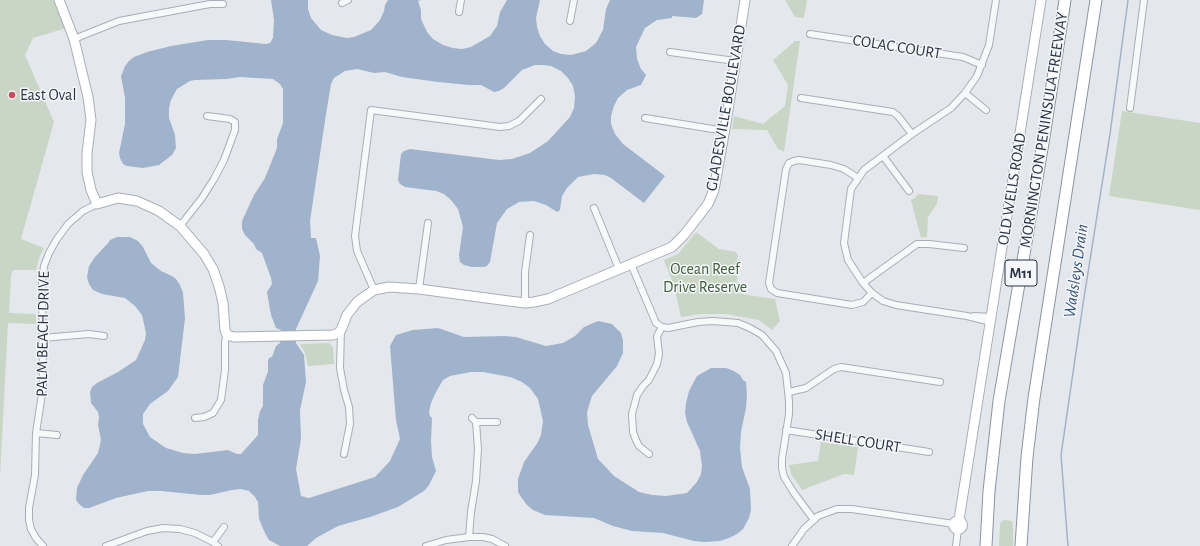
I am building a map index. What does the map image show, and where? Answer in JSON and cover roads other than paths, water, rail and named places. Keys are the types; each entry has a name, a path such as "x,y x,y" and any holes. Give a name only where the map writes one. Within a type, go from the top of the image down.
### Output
{"highway":[{"name":"MORNINGTON PENINSULA FREEWAY","path":"986,546 989,492 999,400 1044,138 1065,0"},
{"name":"MORNINGTON PENINSULA FREEWAY","path":"1021,546 1027,457 1034,398 1096,0"}],"street":[{"path":"59,0 74,39 88,97 91,120 87,153 87,172 96,204"},
{"path":"459,12 462,0"},
{"path":"570,21 574,0"},
{"name":"GLADESVILLE BOULEVARD","path":"341,330 347,315 352,308 362,298 374,290 389,287 419,289 525,303 534,302 548,299 672,247 684,235 708,204 715,185 745,0"},
{"path":"992,320 896,305 883,301 872,293 863,283 848,260 844,243 851,189 864,170 912,134 951,108 965,93 976,76 982,65 989,45 996,0"},
{"name":"OLD WELLS ROAD","path":"956,546 957,525 992,320 1041,0"},
{"path":"1130,108 1144,0"},
{"path":"74,39 119,21 210,4 223,4"},
{"name":"COLAC COURT","path":"810,34 964,57 982,65"},
{"path":"670,52 735,62"},
{"path":"965,93 986,110"},
{"path":"801,98 893,112 912,134"},
{"path":"374,290 357,251 355,236 371,110 500,127 509,126 519,122 541,99"},
{"path":"180,226 202,198 214,179 224,160 235,130 235,122 230,119 207,116"},
{"path":"645,118 724,131"},
{"path":"883,156 909,191"},
{"path":"858,178 844,169 831,165 799,160 789,163 786,169 769,282 771,289 777,293 852,305 863,302 872,293"},
{"name":"PALM BEACH DRIVE","path":"43,546 36,538 32,529 29,520 28,508 36,475 36,433 44,387 42,281 48,253 68,224 96,204 118,198 137,201 159,210 180,226 204,254 213,269 223,303 225,330 227,335"},
{"path":"594,208 620,269"},
{"path":"419,289 428,223"},
{"path":"525,303 525,272 530,235"},
{"path":"863,283 917,244 964,248"},
{"path":"631,264 656,323 662,327 668,328 698,322 713,321 738,323 762,335 776,351 786,373 789,392 789,414 782,459 784,477 814,520"},
{"path":"649,454 639,446 636,440 633,432 632,414 637,394 649,380 657,364 659,354 657,336 662,327"},
{"path":"194,418 204,417 213,413 221,400 225,370 225,341 227,335 232,337 333,335 341,330"},
{"path":"341,330 340,368 349,407 350,424 344,454"},
{"path":"42,338 90,334 104,336"},
{"path":"789,392 806,388 834,369 841,367 940,382"},
{"path":"469,536 478,449 474,420 497,422"},
{"name":"SHELL COURT","path":"786,430 929,452"},
{"path":"36,433 57,435"},
{"path":"792,546 804,529 814,520 824,513 844,508 957,525"},
{"path":"106,546 147,531 163,528 180,529 195,533 216,544 224,527"},
{"path":"426,546 446,540 469,536 492,539 505,546"}],"water":[{"path":"271,0 308,0 308,9 311,18 321,30 332,35 347,38 354,37 371,30 380,20 388,0 421,0 418,1 421,10 421,19 427,32 433,39 443,45 462,49 471,47 490,36 497,26 500,12 507,0 540,0 536,18 540,36 545,44 553,51 571,55 586,51 596,43 603,30 606,9 610,0 704,0 702,14 696,18 672,16 672,18 657,20 645,28 636,47 637,59 641,69 646,75 641,85 627,90 618,98 611,116 611,124 615,134 623,144 665,176 644,203 605,175 594,174 578,177 567,188 562,196 560,210 557,212 546,205 534,201 519,202 507,209 497,223 490,262 484,267 472,267 464,265 460,262 459,255 463,227 458,209 451,200 444,194 436,191 405,187 400,184 398,180 401,154 410,149 499,160 512,159 530,153 548,141 570,117 574,108 575,96 573,86 568,78 561,71 551,66 535,65 522,70 504,88 494,92 481,85 438,82 402,77 385,72 374,73 357,69 345,71 334,78 331,84 310,221 311,238 316,238 320,256 318,281 296,329 296,343 304,355 306,382 300,410 301,439 296,469 301,496 309,498 375,477 390,461 400,439 396,420 390,346 396,335 413,330 438,328 464,337 516,337 546,346 563,343 575,336 584,327 598,321 612,324 621,333 623,353 617,366 592,396 587,412 588,425 598,459 614,476 639,492 666,496 687,493 697,482 701,474 702,466 700,451 687,422 685,413 689,391 697,376 711,368 726,368 740,375 746,382 746,408 741,432 740,448 742,467 750,489 751,510 749,518 743,529 737,534 720,541 704,542 663,533 632,531 613,526 594,518 545,515 533,510 527,505 518,492 518,479 524,462 541,435 543,421 538,399 530,388 522,382 510,377 483,372 471,372 450,376 443,380 436,392 429,412 432,418 432,457 436,471 429,485 424,491 398,507 338,526 316,538 307,546 280,546 269,540 259,519 258,502 249,491 241,489 210,495 148,491 116,498 89,508 84,508 79,504 76,500 77,488 83,475 98,453 101,440 98,425 98,412 91,403 90,392 92,387 97,383 136,360 145,340 146,333 142,315 135,306 125,298 102,294 93,290 89,284 87,277 89,266 110,240 117,237 130,237 138,241 143,247 151,263 161,271 176,279 183,293 185,318 178,377 168,391 150,404 143,414 143,424 150,437 166,448 183,453 195,454 228,450 241,454 258,435 258,420 263,406 263,385 268,371 268,361 269,358 272,357 276,346 280,343 281,330 276,328 271,315 267,292 272,284 266,264 262,253 256,249 254,244 245,235 242,229 242,221 254,195 265,178 277,148 277,139 283,123 283,89 280,84 273,79 240,77 190,81 177,89 171,100 169,108 169,118 175,135 176,148 172,155 159,165 143,168 127,166 123,164 120,158 119,153 125,124 125,98 121,76 125,66 134,57 171,46 208,40 270,43 273,38 274,20"}],"waterway":[{"name":"Wadsleys Drain","path":"1068,546 1061,455 1110,134 1128,0"}],"place":[{"name":"East Oval","path":"12,95"}],"park label":[{"name":"Ocean Reef Drive Reserve","path":"705,278"}]}
